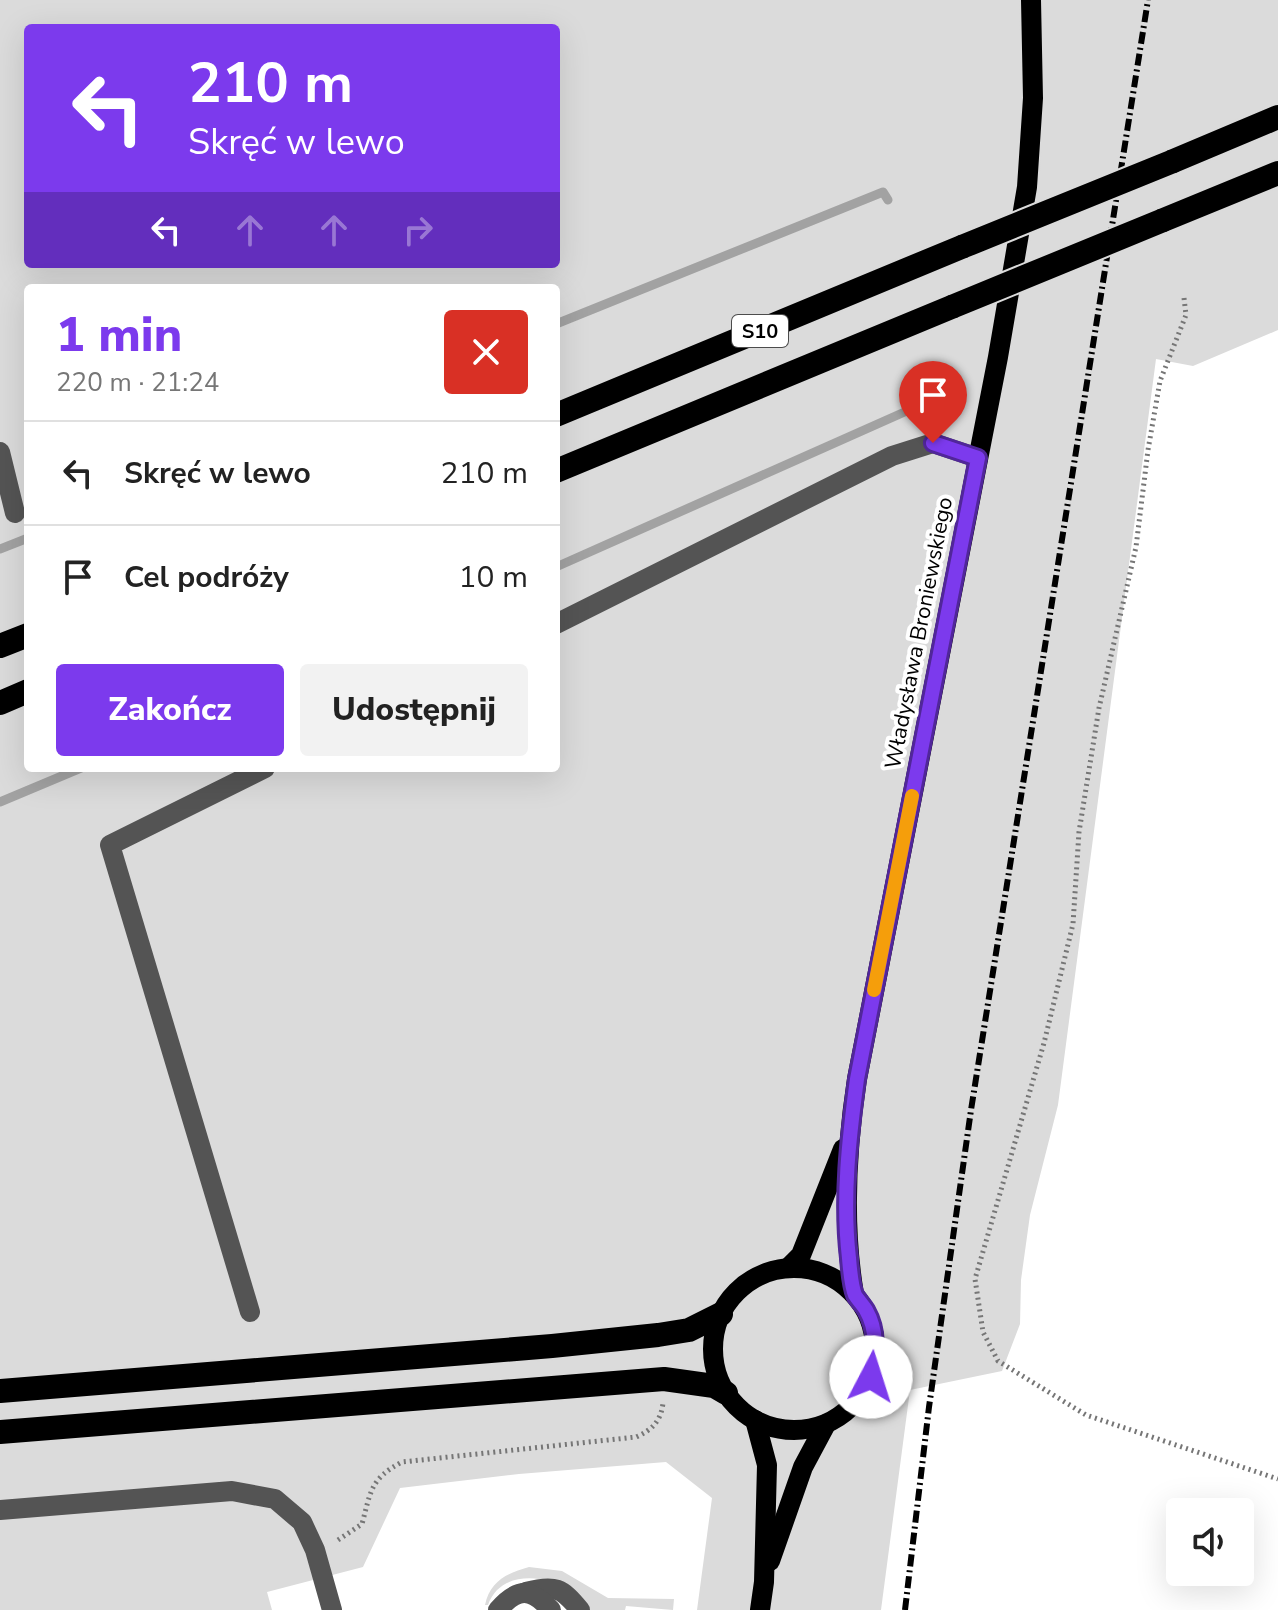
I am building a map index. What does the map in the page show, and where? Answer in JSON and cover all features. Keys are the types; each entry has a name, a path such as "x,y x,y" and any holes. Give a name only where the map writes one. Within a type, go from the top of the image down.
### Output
{"highway":[{"name":"S10","path":"560,413 1278,117"},
{"name":"S10","path":"560,469 1278,173"},
{"path":"0,646 24,637"},
{"path":"0,703 24,693"},
{"path":"0,1391 658,1335 689,1330 721,1314"},
{"path":"0,1432 664,1379 714,1386 726,1393"}],"main road":[{"name":"Władysława Broniewskiego","path":"854,1294 845,1217 849,1131 998,357 1027,187 1033,98 1031,0"},
{"name":"Władysława Broniewskiego","path":"788,1268 801,1255 849,1131"},
{"name":"Władysława Broniewskiego","path":"788,1268 812,1269 835,1278 854,1294 867,1312 874,1333 876,1355 871,1377 861,1396 845,1413 826,1424 790,1430 755,1420 739,1408 726,1393 717,1374 713,1354 721,1314 733,1296 748,1282 767,1272 788,1268"},
{"name":"Władysława Broniewskiego","path":"755,1420 767,1465 764,1582 760,1610"},
{"name":"Władysława Broniewskiego","path":"764,1582 793,1493 826,1424"}],"street":[{"path":"560,622 892,456 933,443 978,458"},
{"path":"0,452 15,513"},
{"path":"250,1312 110,845 257,772"},
{"path":"0,1510 232,1491 275,1499 302,1522 315,1550 332,1610"},
{"path":"498,1610 511,1597 544,1587 558,1589 568,1595 580,1610"},
{"path":"526,1592 537,1596 551,1610"}],"path":[{"path":"1184,298 1186,315 1160,381 1136,547 1099,708 1079,832 1073,924 1044,1043 975,1279 983,1332 998,1361 1086,1415 1278,1479"},
{"path":"315,1550 331,1545 362,1524 372,1490 381,1473 402,1462 636,1437 650,1431 662,1414 665,1393"}],"shaded area":[{"path":"0,0 1278,0 1278,330 1193,366 1156,359 1058,1105 1030,1215 1021,1280 1020,1324 1002,1371 910,1390 881,1610 697,1610 712,1498 666,1462 400,1488 363,1567 267,1592 272,1610 0,1610"},
{"path":"529,1567 562,1571 608,1598 674,1599 673,1610 626,1606 625,1610 590,1610 572,1591 561,1585 524,1578 502,1586 485,1605 495,1584"}],"waterway":[{"path":"560,322 883,192 888,200"},
{"path":"560,565 909,410 906,397"},
{"path":"0,549 24,540"},
{"path":"0,802 71,772"}],"railway":[{"path":"905,1610 929,1407 971,1110 1148,0"}],"slow traffic":[{"path":"874,990 912,796"}],"route":[{"path":"871,1377 876,1355 874,1333 867,1312 854,1294 845,1217 849,1131 978,458 933,443"}]}
